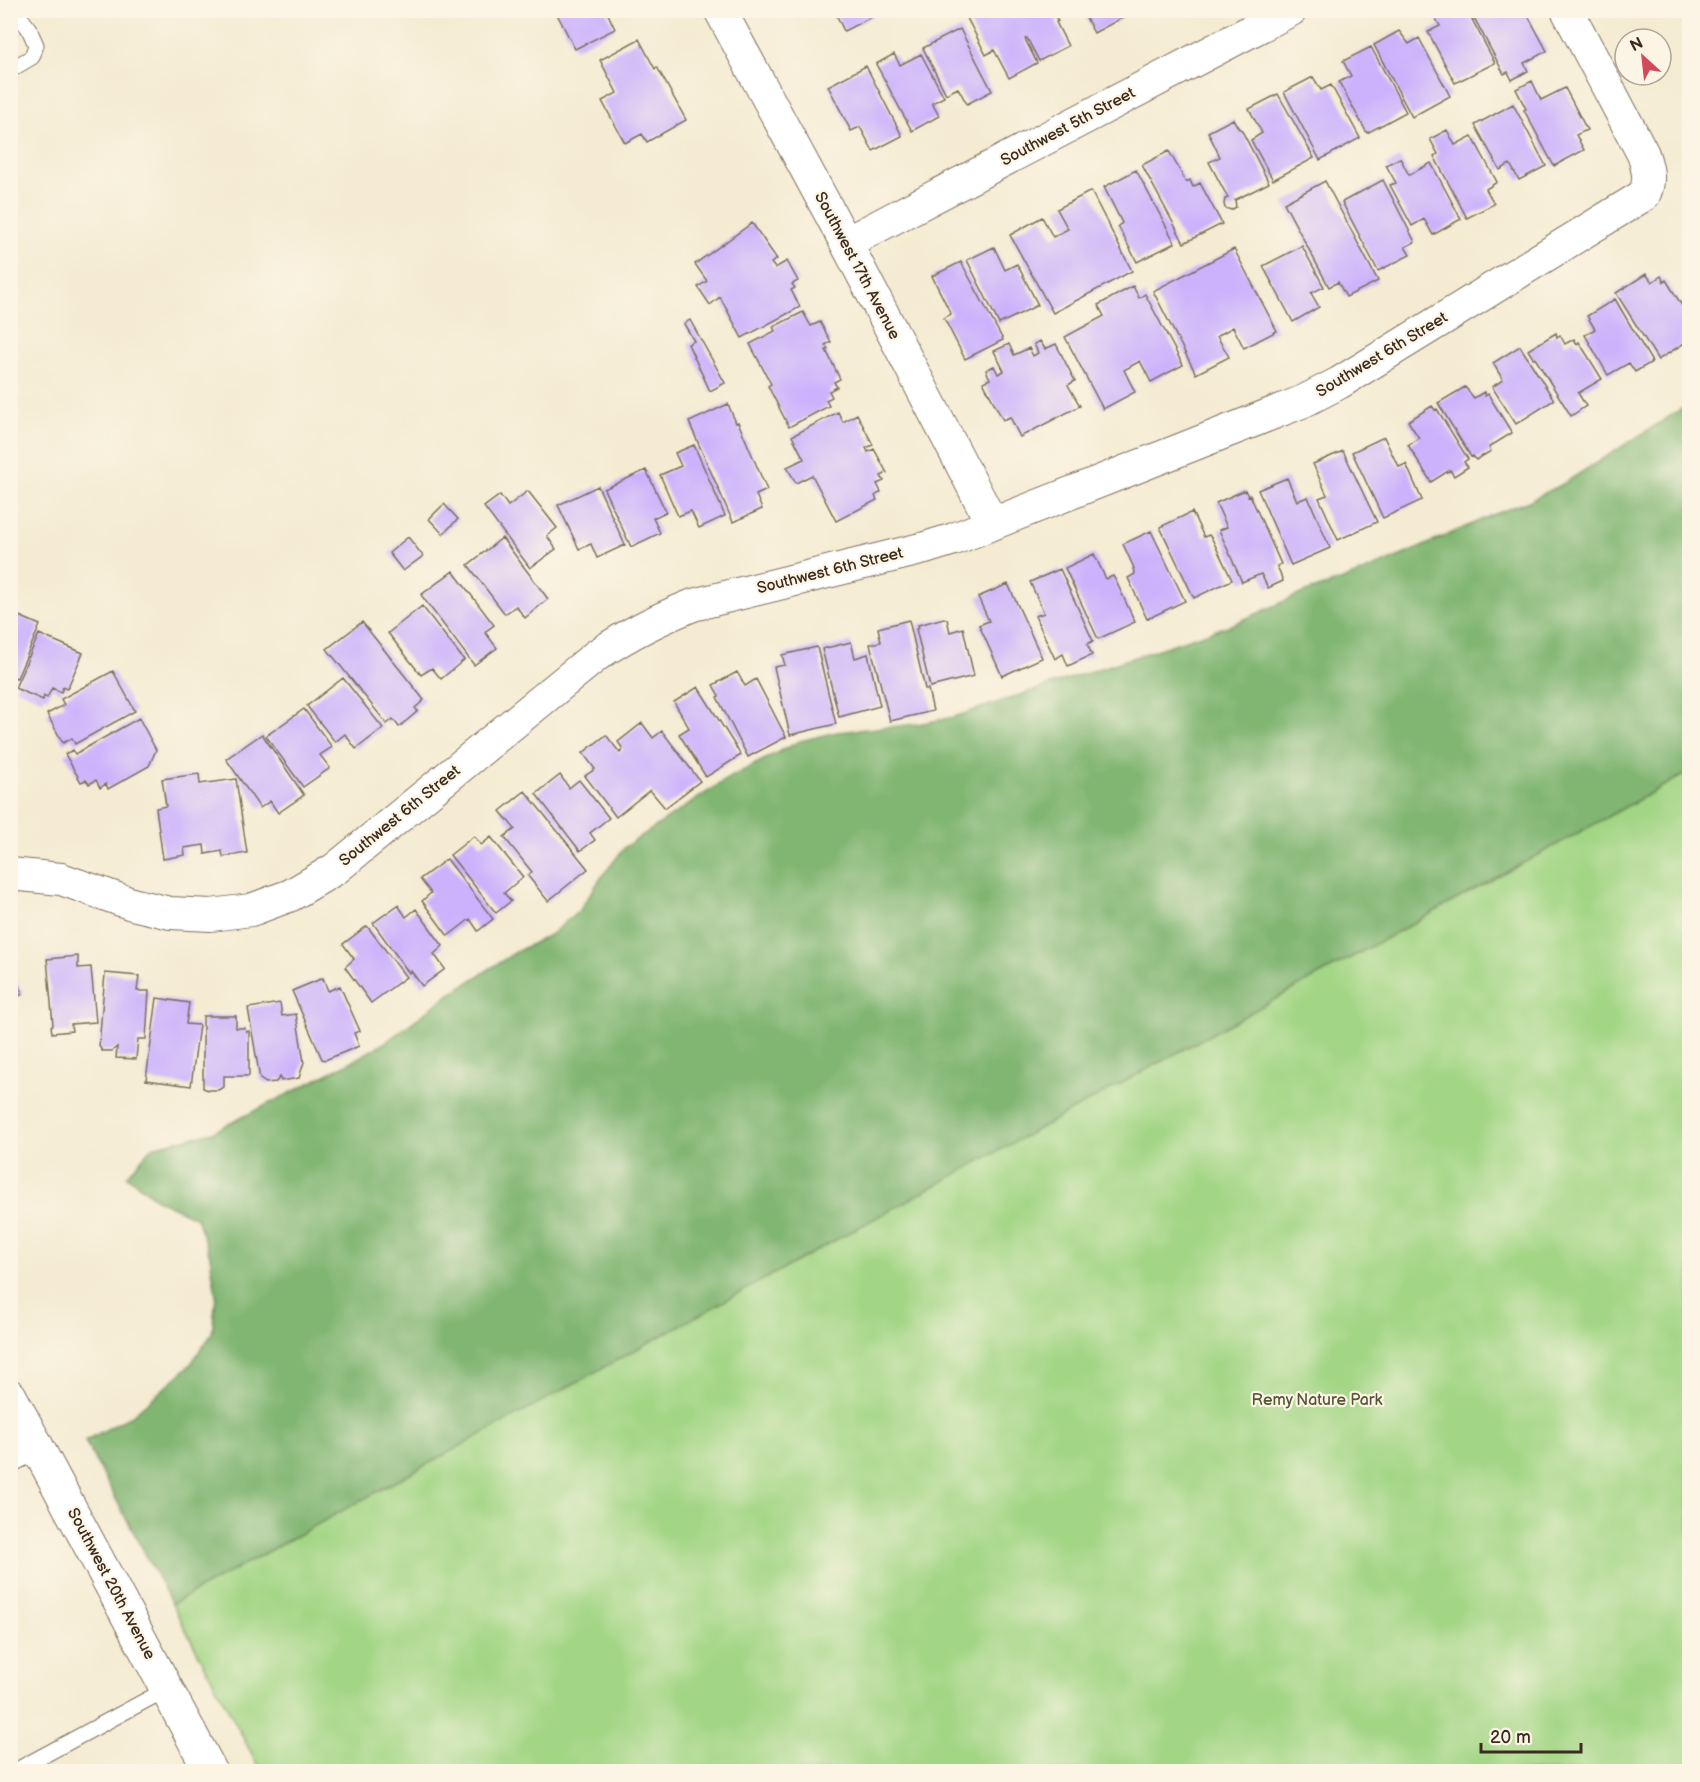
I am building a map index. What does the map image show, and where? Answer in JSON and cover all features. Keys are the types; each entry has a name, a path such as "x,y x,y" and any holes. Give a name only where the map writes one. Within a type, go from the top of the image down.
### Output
{"street":[{"name":"Southwest 17th Avenue","path":"720,10 846,243 992,523"},
{"name":"Southwest 5th Street","path":"846,243 1291,10"},
{"name":"Southwest 6th Street","path":"10,874 60,879 132,904 170,913 212,915 251,910 291,895 334,869 597,655 629,633 693,605 926,548 954,539 1304,401 1339,383 1644,195 1649,185 1648,169 1643,154 1567,10"},
{"name":"Southwest 20th Avenue","path":"10,1396 23,1449 167,1689 211,1772"}],"lane":[{"path":"10,70 32,57 36,45 29,29 15,10"},
{"path":"13,1772 167,1689"}],"green space":[{"path":"1689,404 1689,772 172,1604 85,1441 131,1416 161,1391 190,1365 212,1334 216,1295 210,1256 197,1218 158,1200 127,1176 152,1147 213,1132 386,1042 447,996 516,952 550,935 580,910 625,847 727,779 800,741 837,732 918,724 954,717 1234,624 1303,593 1343,580 1529,501 1563,484"},
{"name":"Remy Nature Park","path":"1689,772 1689,1771 261,1771 172,1604"}],"building":[{"path":"555,10 606,10 615,29 575,49"},
{"path":"834,10 885,10 844,31"},
{"path":"968,10 1062,10 1055,16 1058,21 1056,22 1068,46 1039,61 1027,38 1025,39 1037,63 1009,78 994,50 986,55 964,12"},
{"path":"1082,10 1118,10 1122,18 1094,33"},
{"path":"1467,10 1495,63 1455,83 1428,32 1440,26 1432,12"},
{"path":"1470,10 1525,10 1547,51 1524,63 1528,71 1512,80 1508,72 1504,74"},
{"path":"960,29 992,91 967,104 958,88 946,94 923,48"},
{"path":"1399,31 1409,44 1419,38 1450,96 1412,117 1374,45"},
{"path":"639,39 686,120 647,142 642,134 625,143 602,101 617,93 600,60"},
{"path":"1371,47 1406,112 1367,133 1339,82 1351,76 1343,61"},
{"path":"894,54 900,65 921,54 944,97 932,103 939,116 912,131 876,64"},
{"path":"866,66 902,136 873,151 860,127 851,131 828,86"},
{"path":"1313,77 1321,90 1331,85 1360,138 1320,160 1284,92"},
{"path":"1532,81 1541,100 1565,88 1587,130 1576,135 1584,150 1554,166 1524,110 1526,109 1516,89"},
{"path":"1278,94 1314,158 1273,180 1251,140 1262,133 1249,109"},
{"path":"1513,104 1546,166 1519,180 1510,164 1500,170 1475,125"},
{"path":"1233,119 1241,129 1269,183 1235,200 1236,207 1231,210 1225,208 1225,199 1228,198 1209,162 1220,157 1208,132"},
{"path":"1447,130 1455,145 1472,136 1497,182 1486,189 1494,204 1467,218 1434,156 1438,154 1430,139"},
{"path":"1169,151 1186,182 1190,180 1193,187 1200,183 1222,224 1184,243 1142,165"},
{"path":"1400,158 1409,175 1431,163 1461,219 1433,235 1424,219 1412,226 1390,185 1396,183 1386,165"},
{"path":"1136,170 1175,243 1137,262 1118,226 1122,223 1104,187"},
{"path":"1383,180 1415,242 1405,247 1410,255 1378,271 1342,202"},
{"path":"1325,181 1378,281 1346,297 1338,282 1329,287 1284,203"},
{"path":"1091,191 1132,271 1053,313 1010,235 1042,217 1053,237 1068,229 1057,209"},
{"path":"752,223 777,259 771,263 775,268 787,261 798,281 792,284 795,288 791,290 800,307 742,338 720,297 710,305 698,287 707,281 695,264"},
{"path":"1302,246 1324,287 1311,293 1319,307 1293,322 1263,266"},
{"path":"994,247 1005,270 1017,264 1038,305 999,324 967,260"},
{"path":"1234,249 1277,331 1244,348 1233,327 1217,336 1229,357 1196,374 1153,291"},
{"path":"961,262 1003,340 965,359 944,318 951,314 932,276"},
{"path":"1646,274 1652,282 1661,276 1664,282 1666,280 1689,317 1689,340 1658,360 1616,293"},
{"path":"1133,286 1139,298 1145,294 1183,365 1151,382 1140,361 1124,370 1135,392 1103,409 1065,337 1104,316 1098,305"},
{"path":"1615,299 1652,362 1635,372 1629,363 1608,375 1585,335 1595,329 1587,316"},
{"path":"803,312 811,326 820,322 831,342 825,345 828,349 826,350 840,379 834,382 837,387 829,391 832,397 826,400 829,406 789,427 768,386 771,384 750,344 775,331 773,327"},
{"path":"690,320 725,383 710,391 688,344 694,341 684,324"},
{"path":"1556,333 1557,337 1560,335 1565,344 1574,339 1577,344 1579,342 1602,379 1578,393 1586,406 1571,416 1528,350"},
{"path":"1040,341 1045,349 1056,344 1075,381 1068,385 1080,406 1020,437 1010,417 1003,420 983,382 990,379 986,370 994,366 998,374 1004,371 994,351 1009,344 1014,355 1029,348 1033,356 1038,353 1034,344"},
{"path":"1520,346 1554,400 1516,424 1492,387 1503,380 1493,363"},
{"path":"1465,387 1474,398 1484,392 1485,396 1488,394 1512,433 1489,447 1491,451 1476,460 1473,456 1471,457 1438,403"},
{"path":"728,404 767,490 756,495 762,509 733,522 689,422"},
{"path":"1432,406 1435,410 1437,409 1468,459 1464,462 1468,467 1454,476 1450,470 1431,482 1408,445 1419,438 1408,421"},
{"path":"838,412 843,422 857,414 873,445 866,448 868,452 874,449 887,473 881,476 884,481 877,484 881,492 875,496 877,500 836,521 812,475 796,483 787,467 804,459 792,436"},
{"path":"1384,437 1399,467 1406,464 1422,500 1383,518 1352,452"},
{"path":"694,445 725,516 699,528 691,511 678,516 660,475 681,466 675,453"},
{"path":"1343,451 1377,522 1338,540 1319,498 1327,495 1313,464"},
{"path":"646,470 666,512 653,518 660,533 631,547 604,489"},
{"path":"1287,478 1297,501 1308,497 1330,548 1291,565 1258,490"},
{"path":"598,486 625,545 597,558 591,544 579,549 558,505"},
{"path":"1245,490 1248,496 1250,495 1281,564 1277,566 1283,581 1268,588 1261,574 1242,582 1219,530 1227,527 1216,503"},
{"path":"528,491 557,528 547,536 556,549 530,568 484,507 500,495 508,506"},
{"path":"444,504 458,519 443,534 429,519"},
{"path":"1192,512 1204,537 1209,535 1212,539 1232,580 1194,598 1160,527"},
{"path":"1151,531 1185,601 1147,619 1128,578 1135,574 1123,544"},
{"path":"408,537 423,556 403,571 389,553"},
{"path":"502,538 548,599 525,618 516,606 505,614 468,565"},
{"path":"1094,554 1106,579 1113,576 1135,622 1098,639 1065,568"},
{"path":"1060,569 1093,641 1087,644 1092,655 1068,666 1063,654 1055,659 1035,616 1044,613 1030,582"},
{"path":"453,571 494,625 485,632 497,648 474,665 421,595"},
{"path":"1008,584 1042,658 1002,676 979,625 989,621 978,597"},
{"path":"422,606 464,660 441,679 432,668 421,675 388,633"},
{"path":"10,612 40,625 17,678 10,676"},
{"path":"947,619 950,632 963,628 974,676 930,687 916,629 919,628 918,625"},
{"path":"909,620 925,689 928,689 933,711 890,721 870,644 881,642 878,628"},
{"path":"362,622 424,700 415,708 418,711 399,727 393,719 387,724 327,649"},
{"path":"39,634 83,653 67,689 63,687 61,692 52,688 47,698 44,696 43,700 15,688"},
{"path":"851,642 855,658 868,654 880,706 839,717 822,649"},
{"path":"817,647 836,724 790,735 774,667 785,665 782,655"},
{"path":"113,671 135,711 75,744 72,738 63,743 47,714 64,705 61,699"},
{"path":"737,672 745,686 756,679 786,737 748,757 713,685"},
{"path":"343,678 383,728 356,749 345,734 335,742 307,706"},
{"path":"698,687 741,755 706,777 679,734 689,728 674,702"},
{"path":"304,709 332,747 320,755 330,768 303,787 266,736"},
{"path":"139,718 156,750 149,766 108,789 106,784 100,788 96,780 89,784 86,780 81,782 65,754 73,750 75,754"},
{"path":"642,723 653,738 662,731 700,781 665,808 650,790 616,817 585,776 595,769 583,753 606,735 620,753 623,749 618,742"},
{"path":"262,734 304,795 278,813 270,801 260,808 226,759"},
{"path":"199,774 200,784 236,779 247,853 223,857 222,851 205,854 204,845 184,848 185,855 163,859 156,808 166,806 162,779"},
{"path":"560,775 569,788 579,780 609,818 590,833 595,840 580,851 536,794"},
{"path":"525,791 588,869 548,901 528,876 532,872 504,837 515,829 500,811"},
{"path":"474,836 481,845 491,837 523,877 504,893 511,901 496,913 450,855"},
{"path":"447,859 493,919 478,931 470,919 448,936 422,901 431,893 420,879"},
{"path":"398,905 406,917 416,909 443,946 434,954 445,969 422,986 411,971 409,973 373,923"},
{"path":"367,926 406,977 371,1003 345,967 354,959 343,944"},
{"path":"78,956 78,968 91,967 96,1022 71,1024 72,1031 52,1033 47,959"},
{"path":"10,969 23,994 10,1000"},
{"path":"105,973 139,976 137,991 149,991 146,1039 138,1039 136,1059 116,1058 117,1047 112,1051 102,1051 99,1046"},
{"path":"323,978 328,991 340,986 360,1031 354,1033 359,1046 325,1060 322,1059 292,991"},
{"path":"157,998 189,1003 186,1024 199,1025 191,1086 146,1080"},
{"path":"280,1003 282,1016 296,1014 304,1062 299,1078 281,1081 280,1077 276,1082 266,1083 260,1079 248,1008"},
{"path":"203,1016 236,1016 236,1028 245,1028 246,1032 249,1031 249,1076 224,1076 224,1087 218,1090 203,1088"}]}
